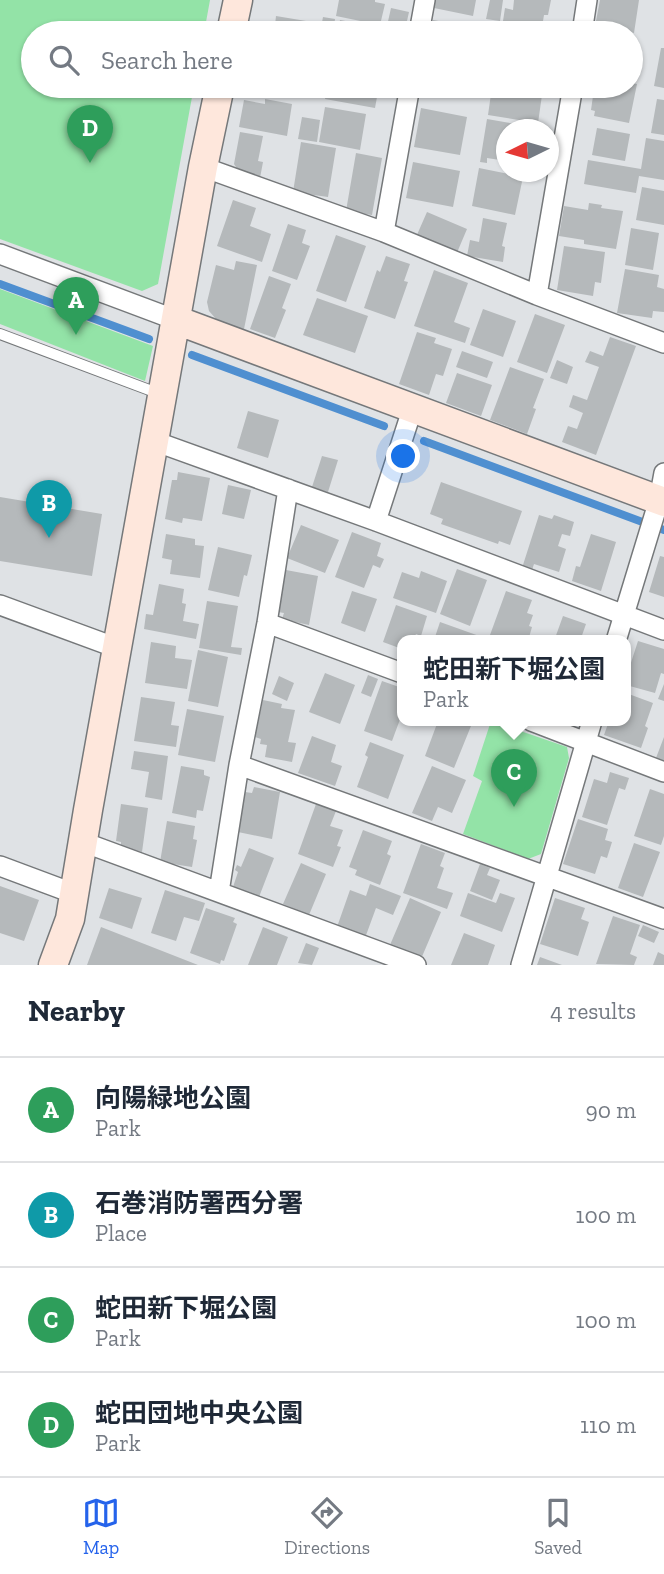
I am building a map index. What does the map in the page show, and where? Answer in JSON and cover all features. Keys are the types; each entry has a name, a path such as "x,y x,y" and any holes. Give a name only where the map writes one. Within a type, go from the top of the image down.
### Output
{"street":[{"path":"234,21 238,0"},
{"path":"421,21 425,0"},
{"path":"584,21 587,0"},
{"path":"53,965 70,919 75,894 217,98"},
{"path":"384,232 408,98"},
{"path":"537,295 571,98"},
{"path":"203,167 384,232 537,295 664,343"},
{"path":"0,254 661,501"},
{"path":"376,522 413,407"},
{"path":"154,441 664,630"},
{"path":"618,635 646,538 661,501 664,473"},
{"path":"219,892 288,489"},
{"path":"0,605 117,648"},
{"path":"267,622 397,671"},
{"path":"544,726 664,772"},
{"path":"521,965 590,726"},
{"path":"239,765 664,919"},
{"path":"83,842 416,965"},
{"path":"0,866 75,894"}],"lane":[{"path":"0,334 163,394"}],"green space":[{"path":"0,0 210,0 206,21 21,21 21,98 192,98 158,284 142,291 0,239"},
{"path":"0,289 153,346 145,381 0,324"},
{"path":"489,726 506,726 567,747 569,758 541,854 528,859 463,834 482,781 473,776"}],"building":[{"path":"339,0 375,0 385,4 381,21 360,21 336,16"},
{"path":"435,0 476,0 473,16 434,8"},
{"path":"490,0 503,0 500,21 486,19"},
{"path":"514,0 551,0 548,15 544,15 543,21 503,21 505,8 513,10"},
{"path":"600,0 639,0 636,21 596,21"},
{"path":"391,8 409,12 407,21 388,21"},
{"path":"276,16 306,21 275,21"},
{"path":"323,17 335,19 335,21 322,21"},
{"path":"661,48 664,48 664,88 654,86"},
{"path":"325,98 377,98 375,108"},
{"path":"490,98 542,98 539,119 488,115"},
{"path":"593,98 634,98 629,123 594,116 595,111 591,110"},
{"path":"265,99 292,104 287,136 239,127 244,100 265,104"},
{"path":"657,99 664,100 664,135 651,133"},
{"path":"325,107 366,114 360,150 319,142"},
{"path":"421,108 467,117 460,155 414,147"},
{"path":"302,117 320,120 317,142 298,139"},
{"path":"487,119 496,121 496,159 487,158 487,163 480,162"},
{"path":"597,128 630,134 625,161 592,155"},
{"path":"240,132 263,136 258,161 263,162 260,178 240,173 234,164"},
{"path":"646,138 664,141 664,180 639,176 636,193 584,184 588,160 641,169"},
{"path":"301,142 336,148 328,197 293,192"},
{"path":"356,153 382,158 372,215 346,211"},
{"path":"413,162 460,171 453,207 406,198"},
{"path":"479,168 496,171 496,182 522,182 515,215 472,206"},
{"path":"642,187 664,191 664,225 636,220"},
{"path":"233,200 256,208 250,226 271,234 262,262 217,246"},
{"path":"589,203 602,205 601,208 623,211 616,249 584,244 584,240 559,236 564,206 588,210"},
{"path":"427,212 467,229 456,255 416,237"},
{"path":"483,218 507,223 502,246 505,247 503,262 467,256 470,240 479,242"},
{"path":"288,224 306,230 302,243 310,246 297,280 272,271"},
{"path":"631,228 659,233 653,270 625,265"},
{"path":"336,235 366,246 346,302 316,291"},
{"path":"564,246 605,252 601,283 595,282 593,296 557,290"},
{"path":"386,256 410,264 404,281 408,282 395,319 364,308 377,270 380,272"},
{"path":"236,261 257,265 244,329 224,325 209,311 207,302 216,265 234,270"},
{"path":"625,269 659,275 657,287 664,289 664,312 653,311 652,318 617,313"},
{"path":"434,270 468,283 454,322 470,328 465,343 414,326"},
{"path":"269,276 291,284 282,308 286,310 275,338 250,329"},
{"path":"317,298 368,316 355,353 303,335"},
{"path":"483,309 516,321 503,357 470,345"},
{"path":"535,314 565,325 547,373 517,362"},
{"path":"417,332 436,338 434,343 452,349 443,376 436,374 429,395 399,384"},
{"path":"610,337 636,346 596,455 562,442 568,426 577,429 583,413 569,407 573,395 587,400 599,367 585,362 590,351 603,356"},
{"path":"462,351 493,362 487,378 456,367"},
{"path":"557,360 573,367 567,384 550,378"},
{"path":"510,367 544,379 527,434 490,420"},
{"path":"457,373 492,385 481,416 446,403"},
{"path":"248,411 279,420 268,458 237,448"},
{"path":"322,456 338,460 328,492 312,487"},
{"path":"178,472 210,478 202,521 183,518 182,523 165,519 172,480 177,480"},
{"path":"441,482 522,511 510,545 499,541 498,544 441,524 443,519 430,514"},
{"path":"228,485 251,490 244,519 222,514"},
{"path":"0,497 102,514 92,576 0,561"},
{"path":"539,515 552,519 554,515 574,522 570,536 562,534 558,546 566,549 559,572 534,564 532,570 522,568"},
{"path":"301,525 339,540 325,573 287,558"},
{"path":"352,532 381,543 377,556 384,559 380,568 373,565 364,588 335,577"},
{"path":"166,534 195,539 195,545 204,546 200,578 170,574 172,560 162,558"},
{"path":"591,534 616,542 601,591 572,581 576,566 580,567"},
{"path":"218,547 252,555 239,597 208,590"},
{"path":"660,556 664,557 664,597 649,592"},
{"path":"457,569 487,580 470,626 440,614"},
{"path":"286,570 318,576 309,625 282,619 284,613 278,612"},
{"path":"421,571 447,581 436,613 393,598 402,572 419,578"},
{"path":"159,584 184,589 182,603 186,604 183,621 199,624 196,639 144,629 146,614 153,615"},
{"path":"352,591 377,599 365,632 341,623"},
{"path":"506,591 532,600 527,613 533,615 529,626 532,627 530,635 490,635"},
{"path":"207,601 238,606 231,647 242,648 241,655 199,648"},
{"path":"396,605 427,616 421,635 397,635 397,647 383,642"},
{"path":"563,616 586,624 582,635 556,635"},
{"path":"440,622 476,635 436,635"},
{"path":"638,641 664,649 664,674 661,673 655,693 631,686 631,663"},
{"path":"151,642 176,646 175,658 192,660 187,689 145,683"},
{"path":"198,650 228,657 218,707 188,701"},
{"path":"325,673 355,685 340,724 309,712"},
{"path":"368,675 378,679 371,697 361,693"},
{"path":"279,676 294,683 287,701 272,694"},
{"path":"382,681 397,686 398,726 392,741 364,731"},
{"path":"664,684 664,701 658,699"},
{"path":"631,695 653,703 641,748 604,735 607,726 631,726"},
{"path":"141,697 175,702 171,725 179,726 176,747 134,741"},
{"path":"263,700 282,704 281,708 295,710 288,742 296,743 292,762 265,757 267,745 260,744 261,739 255,737"},
{"path":"187,709 224,716 215,762 178,755"},
{"path":"436,726 471,726 454,768 425,756"},
{"path":"312,736 336,745 331,762 342,766 335,786 298,773"},
{"path":"664,737 664,761 656,758"},
{"path":"370,742 404,755 388,799 357,787 368,757 365,755"},
{"path":"134,751 168,756 162,800 145,797 149,772 131,769"},
{"path":"181,766 204,770 204,775 210,777 203,811 197,810 196,818 172,813"},
{"path":"432,766 466,780 452,813 438,807 432,821 412,813"},
{"path":"610,772 629,778 625,790 619,788 607,825 582,817 594,779 607,783"},
{"path":"254,787 280,792 272,839 238,832 245,792 252,793"},
{"path":"650,789 664,794 664,836 661,845 634,836"},
{"path":"121,804 148,808 142,852 121,848 121,842 116,841"},
{"path":"316,804 336,811 330,826 343,830 337,846 341,847 333,867 298,854"},
{"path":"578,819 608,829 605,840 612,842 607,858 601,856 595,874 563,864"},
{"path":"167,821 195,826 193,839 197,840 192,867 160,862"},
{"path":"363,830 392,841 387,854 391,856 380,885 355,875 357,870 349,867"},
{"path":"634,843 660,852 643,897 618,888"},
{"path":"421,844 445,853 440,866 444,868 437,888 453,893 447,909 403,893"},
{"path":"249,848 274,858 259,897 233,887 238,872 235,870 237,865 241,867"},
{"path":"301,863 326,874 309,915 283,904"},
{"path":"480,864 490,868 487,875 500,880 492,900 470,891"},
{"path":"370,884 401,896 393,915 376,908 365,938 337,927 350,890 366,896"},
{"path":"0,886 39,900 24,941 0,933"},
{"path":"109,888 142,898 132,929 99,918"},
{"path":"165,890 205,903 199,921 184,917 176,941 151,933"},
{"path":"468,893 496,903 500,893 515,898 502,932 460,916"},
{"path":"410,898 441,912 421,959 390,945"},
{"path":"555,898 585,908 581,919 589,922 578,956 540,944"},
{"path":"206,908 235,918 233,922 237,924 224,961 221,960 220,964 190,953"},
{"path":"613,916 640,925 630,954 637,957 634,965 596,964"},
{"path":"643,925 659,932 654,943 638,936"},
{"path":"101,927 198,965 87,965"},
{"path":"263,927 288,937 277,965 248,965"},
{"path":"464,933 495,945 488,965 451,965"},
{"path":"306,943 319,948 312,965 298,963"},
{"path":"658,952 664,955 664,965 653,965"},
{"path":"540,957 562,965 537,965"}],"waterway":[{"path":"0,284 149,339"},
{"path":"192,355 384,426"},
{"path":"424,441 664,530"}],"place":[{"name":"蛇田団地中央公園","path":"90,163"},
{"name":"向陽緑地公園","path":"76,335"},
{"name":"石巻消防署西分署","path":"49,538"},
{"name":"蛇田新下堀公園","path":"514,807"}]}
